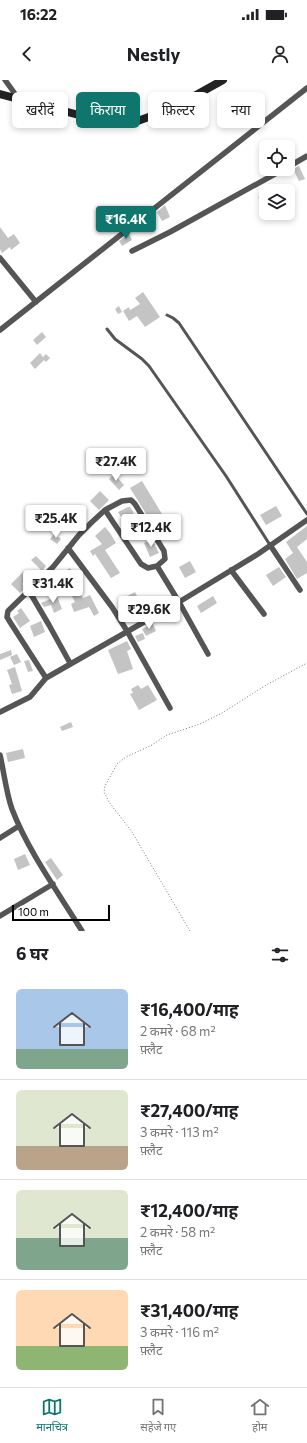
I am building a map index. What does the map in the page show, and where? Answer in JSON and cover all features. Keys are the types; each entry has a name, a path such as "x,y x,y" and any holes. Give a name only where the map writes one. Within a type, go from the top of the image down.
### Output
{"main road":[{"path":"68,112 94,119 132,123 171,109 223,80"},
{"path":"0,94 12,97"}],"street":[{"path":"5,80 14,92"},
{"path":"0,330 307,88"},
{"path":"295,163 307,156"},
{"path":"132,251 170,232 271,176"},
{"path":"0,258 36,302"},
{"path":"46,678 7,617 8,611 53,567 87,527 106,510 127,500 131,500 164,551 165,559 157,566 148,568 141,564 106,510"},
{"path":"0,712 30,697 46,678 179,602 307,520"},
{"path":"270,545 300,590"},
{"path":"68,548 101,592 127,631 170,708"},
{"path":"157,566 208,654"},
{"path":"231,570 264,614"},
{"path":"29,591 50,625 70,663"},
{"path":"0,755 1,768 11,807 19,826 35,856 82,931"},
{"path":"0,838 19,826"},
{"path":"0,916 53,884"}],"lane":[{"path":"167,315 179,323 307,514"},
{"path":"107,329 115,339 139,356 149,366 226,476 270,545"}],"path":[{"path":"190,931 132,832 109,802 104,792 105,786 117,764 126,757 146,748 167,735 200,724 222,713 268,684 307,663"}],"building":[{"path":"299,166 305,179 299,181 295,173 295,168"},
{"path":"165,205 170,217 162,221 157,212"},
{"path":"0,227 8,238 14,234 20,243 11,250 10,247 2,253 0,249"},
{"path":"129,234 132,240 122,246 119,241"},
{"path":"143,292 160,317 145,327 137,316 129,321 123,311 129,307 130,310 140,304 135,298"},
{"path":"119,306 122,312 118,314 115,309"},
{"path":"42,332 46,337 37,345 33,340"},
{"path":"40,353 43,357 46,354 50,358 46,362 44,360 35,369 30,363"},
{"path":"114,474 124,485 119,490 109,479"},
{"path":"142,481 162,514 160,515 168,526 158,533 130,488"},
{"path":"100,491 109,500 99,510 90,501"},
{"path":"276,506 282,516 266,525 260,515"},
{"path":"130,507 134,513 123,520 118,512"},
{"path":"307,526 307,539 297,547 307,562 307,573 297,579 285,559 293,553 286,542"},
{"path":"105,527 116,543 105,550 120,573 111,578 95,554 93,556 90,551 102,544 95,536"},
{"path":"54,534 61,539 57,544 50,539"},
{"path":"152,539 159,553 150,557 144,543"},
{"path":"36,556 46,566 42,571 31,560"},
{"path":"190,561 196,572 185,578 179,567"},
{"path":"279,567 286,577 273,586 266,575"},
{"path":"70,568 75,576 72,577 83,598 90,595 99,613 94,616 89,607 74,612 71,604 75,602 60,574"},
{"path":"24,571 30,576 22,584 26,587 20,593 11,584"},
{"path":"135,592 139,600 131,604 127,596"},
{"path":"57,596 62,609 54,613 51,605 44,607 41,603"},
{"path":"213,596 217,603 201,613 197,606"},
{"path":"21,608 30,621 20,628 13,617 19,613 17,611"},
{"path":"41,621 45,632 34,637 30,626"},
{"path":"153,624 156,631 146,636 142,629"},
{"path":"143,633 145,639 138,642 135,636"},
{"path":"127,641 131,649 127,651 133,669 118,674 108,650"},
{"path":"11,650 12,655 0,660 0,654"},
{"path":"17,654 21,662 14,665 10,657"},
{"path":"29,660 33,671 28,672 24,661"},
{"path":"15,667 22,691 12,694 9,685 12,684 7,670"},
{"path":"138,685 141,689 148,685 157,700 139,710 130,694 133,693 131,689"},
{"path":"71,722 73,727 62,731 60,727"},
{"path":"23,749 25,758 8,762 6,753"},
{"path":"25,854 30,865 18,870 14,859"},
{"path":"51,858 63,875 57,880 45,862"}]}
